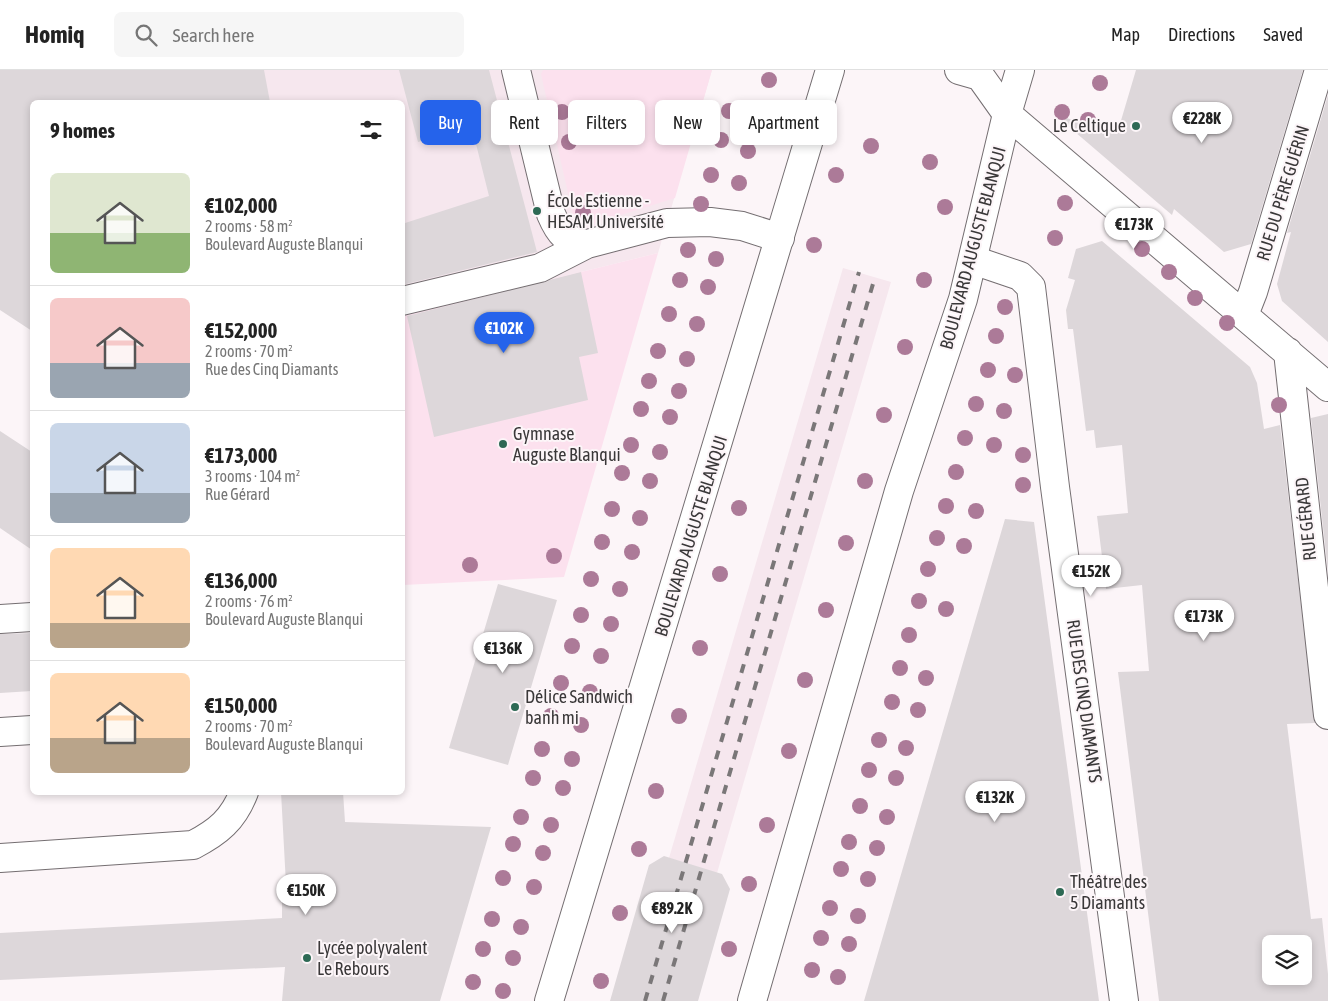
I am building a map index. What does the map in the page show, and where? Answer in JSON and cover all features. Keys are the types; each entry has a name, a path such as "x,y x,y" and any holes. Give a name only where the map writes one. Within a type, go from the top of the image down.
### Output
{"main road":[{"path":"516,70 551,214 559,233 574,243 587,244"},
{"name":"BOULEVARD AUGUSTE BLANQUI","path":"549,1001 830,70"},
{"path":"959,70 980,76 1007,114 1328,387"},
{"name":"BOULEVARD AUGUSTE BLANQUI","path":"752,1001 899,492 963,299 1007,114 1020,70"},
{"name":"RUE DU PÈRE GUÉRIN","path":"1244,315 1253,292 1319,70"},
{"path":"405,300 540,268 587,244 675,223 710,222 742,226 780,238"},
{"name":"RUE DES CINQ DIAMANTS","path":"972,260 1020,276 1031,287 1056,497 1124,1001"},
{"name":"RUE GÉRARD","path":"1288,352 1328,715"},
{"path":"0,619 30,617"},
{"path":"0,732 30,730"},
{"path":"0,858 192,845 217,832 239,805 243,795"}],"shaded area":[{"name":"École Estienne - HESAM Université","path":"0,70 712,70 703,100 655,100 655,145 690,145 658,253 405,316 405,100 30,100 30,329 0,309"},
{"path":"543,70 712,70 703,100 655,100 655,145 690,145 675,198 583,227 575,224 557,145 558,100 547,100 541,74"},
{"name":"Gymnase Auguste Blanqui","path":"658,253 564,577 405,585 405,316"},
{"path":"843,268 891,282 717,873 669,858"}],"building":[{"path":"0,70 264,70 270,100 30,100 30,330 0,310"},
{"path":"399,70 489,70 497,100 491,100 491,145 509,145 537,252 405,284 405,223 489,196 476,145 481,145 481,100 420,100 420,141 418,142"},
{"path":"1136,70 1303,70 1251,244 1224,252 1174,209 1172,215 1054,114 1117,134"},
{"path":"1328,95 1328,342 1282,301 1277,284 1291,232 1287,233"},
{"path":"1102,241 1250,367 1257,383 1264,429 1280,425 1315,723 1287,724 1311,919 1322,918 1328,974 1328,1001 1159,1001 1118,672 1149,671 1142,585 1106,589 1097,516 1128,513 1122,445 1096,448 1094,430 1086,431 1073,329 1068,329 1066,310 1075,280 1068,278 1076,249"},
{"path":"581,272 598,353 579,357 588,400 434,437 407,316"},
{"path":"1328,414 1328,572 1311,418"},
{"path":"0,431 30,451 30,549 0,528"},
{"path":"1005,519 1034,522 1099,1001 864,1001"},
{"path":"498,584 557,600 508,765 449,748"},
{"path":"30,633 30,691 0,693 0,634"},
{"path":"281,795 343,795 345,822 491,827 440,1001 282,1001 285,967 0,980 0,933 282,918 282,902 287,903"},
{"path":"664,856 722,874 730,889 698,1001 610,1001 649,865"}],"railway":[{"path":"645,1001 859,272"},
{"path":"663,1001 875,277"}],"place":[{"name":"Le Celtique","path":"1136,126"},
{"name":"École Estienne - HESAM Université","path":"537,211"},
{"name":"Gymnase Auguste Blanqui","path":"503,444"},
{"name":"Délice Sandwich banh mi","path":"515,707"},
{"name":"Théâtre des 5 Diamants","path":"1060,892"},
{"name":"Lycée polyvalent Le Rebours","path":"307,958"}]}
